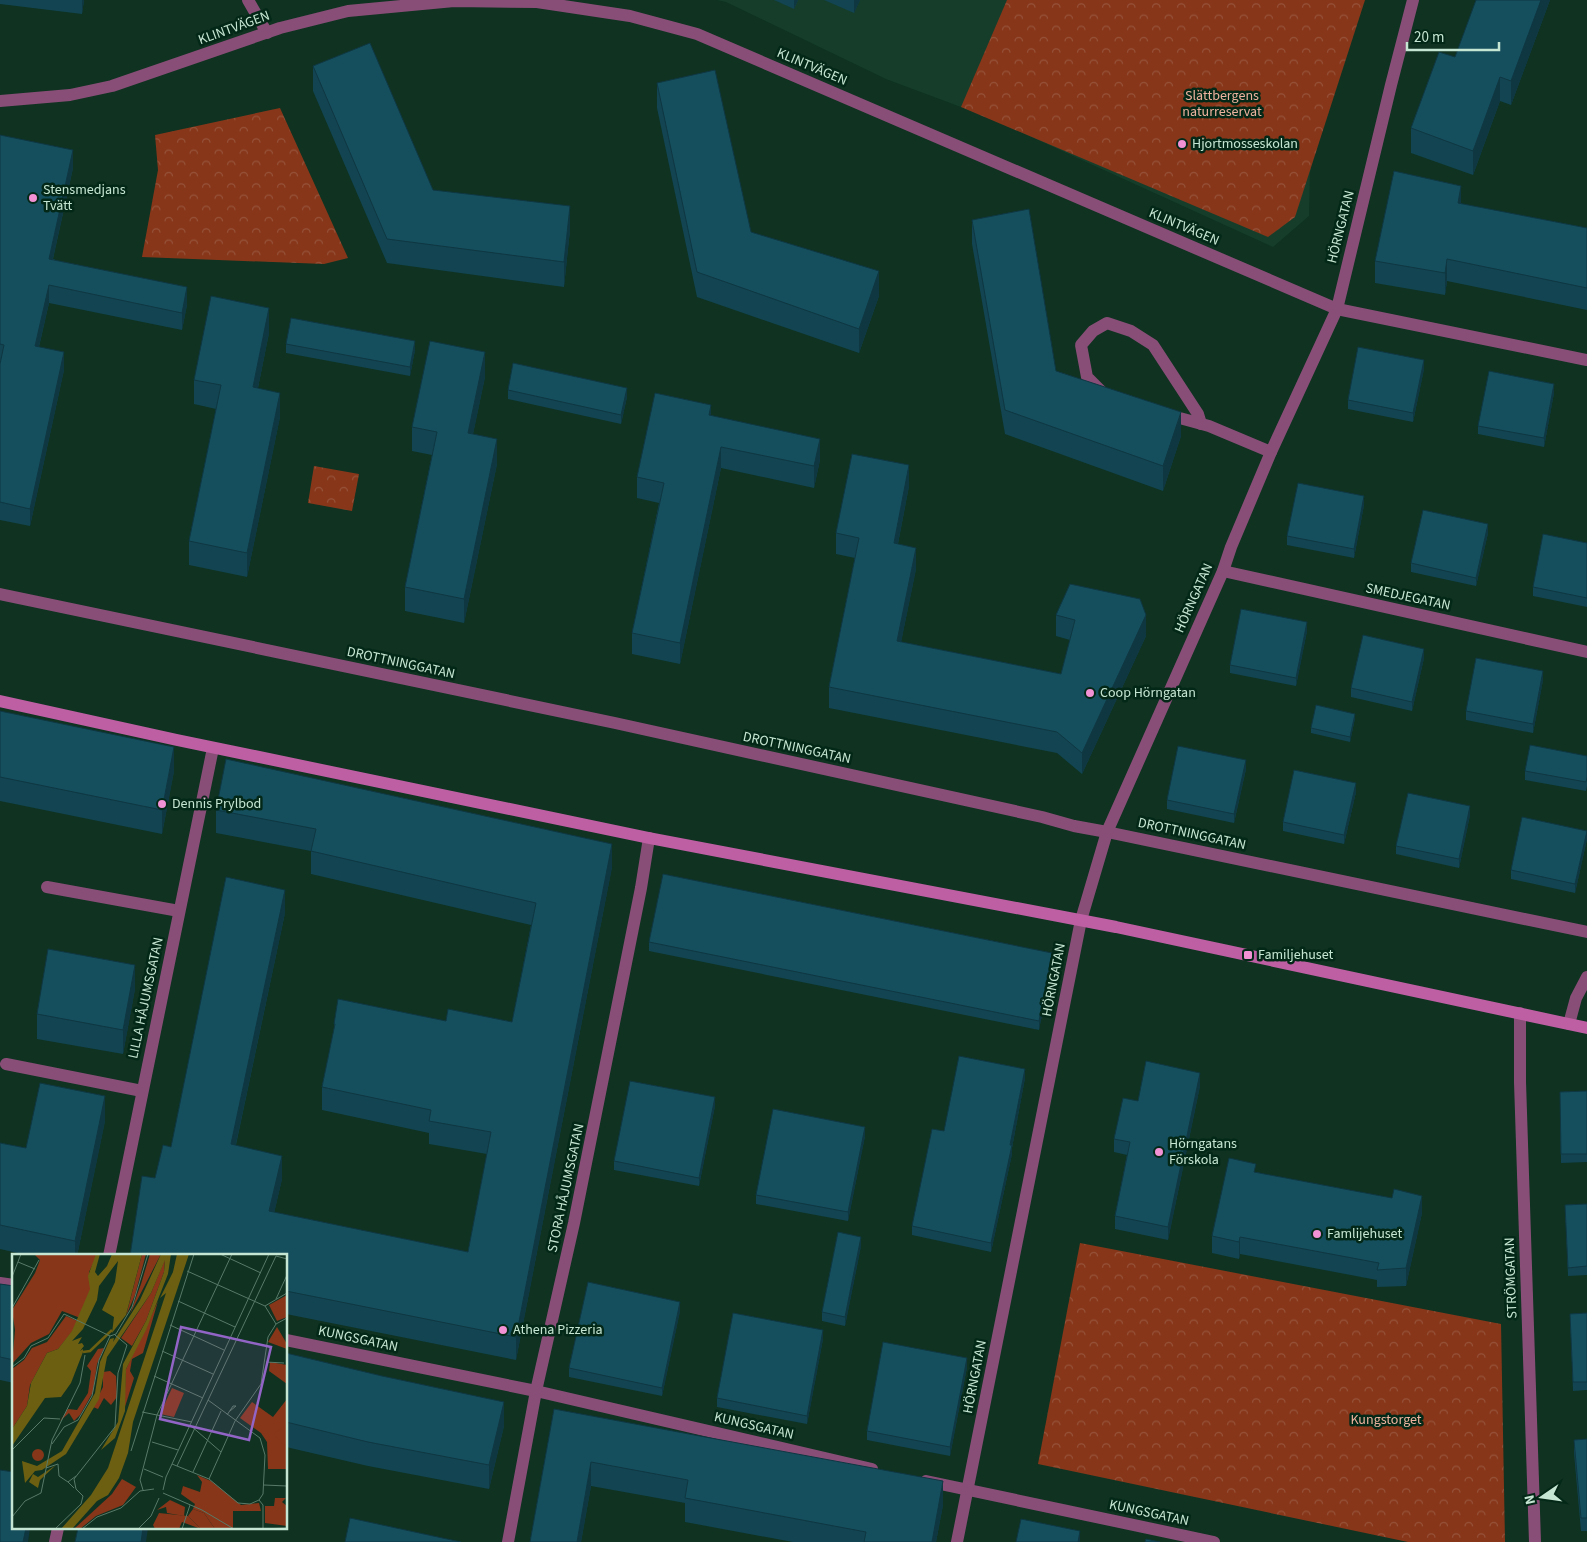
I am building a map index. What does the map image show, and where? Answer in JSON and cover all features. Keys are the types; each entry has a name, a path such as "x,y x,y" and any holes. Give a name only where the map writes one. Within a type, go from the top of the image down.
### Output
{"street":[{"path":"248,0 267,33"},
{"name":"HÖRNGATAN","path":"957,1542 1081,920 1107,832 1223,571 1231,546 1271,452 1337,309 1388,94 1413,0"},
{"name":"KLINTVÄGEN","path":"0,101 70,94 112,86 280,28 348,11 454,1 537,2 630,16 697,34 1337,309 1587,360"},
{"path":"1120,399 1103,393 1087,377 1081,344 1093,331 1107,323 1131,331 1153,345 1198,414 1201,424"},
{"path":"1155,410 1209,426 1271,452"},
{"name":"SMEDJEGATAN","path":"1223,571 1587,652"},
{"name":"DROTTNINGGATAN","path":"0,594 605,721 1042,817 1074,826 1587,932"},
{"path":"0,701 213,748 649,838 1116,927 1587,1028"},
{"name":"LILLA HÅJUMSGATAN","path":"109,1254 213,748"},
{"name":"STORA HÅJUMSGATAN","path":"508,1542 536,1391 574,1223 641,888 649,838"},
{"path":"47,887 179,911"},
{"path":"1569,1024 1576,998 1587,977"},
{"name":"STRÖMGATAN","path":"1520,1013 1520,1092 1535,1542"},
{"path":"6,1064 142,1091"},
{"name":"KUNGSGATAN","path":"288,1340 536,1391 882,1471"},
{"name":"KUNGSGATAN","path":"910,1478 1214,1542"}],"shaded area":[{"name":"Slättbergens naturreservat","path":"717,0 1360,0 1328,85 1310,173 1309,216 1273,247 985,116 886,79 726,2"}],"green space":[{"name":"Slättbergens naturreservat","path":"1007,0 1365,0 1295,217 1268,237 961,107"},
{"path":"280,108 348,258 324,264 142,257 158,170 155,135"},
{"path":"314,466 359,474 352,511 308,503"},
{"name":"Kungstorget","path":"1080,1243 1501,1324 1505,1542 1408,1542 1038,1464"}],"building":[{"path":"1476,0 1541,0 1511,81 1500,77 1473,151 1411,128 1439,52 1455,57"},
{"path":"370,43 433,190 570,206 564,262 387,239 313,66"},
{"path":"715,70 751,232 879,271 859,329 697,272 657,83"},
{"path":"0,135 73,150 49,259 187,287 182,313 49,285 35,346 64,352 30,509 0,502 0,364 4,345 0,344"},
{"path":"1394,171 1461,186 1458,203 1587,228 1587,288 1447,259 1445,273 1375,261"},
{"path":"1029,209 1056,371 1181,412 1163,466 1005,410 972,220"},
{"path":"211,296 269,308 253,387 280,393 247,553 189,541 221,385 194,380"},
{"path":"291,318 415,341 410,367 286,344"},
{"path":"430,341 485,352 468,433 497,439 464,599 405,587 437,432 412,427"},
{"path":"1358,347 1424,360 1413,413 1348,400"},
{"path":"513,363 627,388 621,415 508,390"},
{"path":"1489,371 1554,384 1544,438 1478,426"},
{"path":"655,393 711,405 709,415 820,439 814,466 721,447 680,643 632,633 664,483 637,477"},
{"path":"852,454 909,465 894,543 916,548 897,641 1061,674 1075,620 1056,615 1070,584 1140,599 1146,615 1082,753 1057,732 829,687 859,538 836,533"},
{"path":"1298,483 1364,496 1354,549 1287,536"},
{"path":"1423,510 1488,524 1476,578 1411,563"},
{"path":"1543,534 1587,543 1587,598 1533,587"},
{"path":"1241,609 1307,622 1296,678 1230,665"},
{"path":"1363,635 1424,649 1412,702 1351,688"},
{"path":"1476,658 1543,671 1533,724 1466,711"},
{"path":"1316,705 1355,714 1350,737 1311,728"},
{"path":"0,711 174,747 162,810 0,777"},
{"path":"1530,745 1587,756 1586,782 1525,771"},
{"path":"1178,746 1246,760 1234,814 1167,800"},
{"path":"226,759 612,844 516,1337 288,1291 288,1254 130,1254 142,1176 155,1178 163,1145 171,1147 226,877 285,890 231,1144 282,1156 269,1211 468,1252 491,1132 429,1121 431,1110 322,1087 335,1024 338,999 446,1021 448,1009 512,1022 536,903 311,851 316,829 216,810"},
{"path":"1294,770 1356,783 1344,835 1283,822"},
{"path":"1408,793 1470,806 1459,859 1396,846"},
{"path":"1522,817 1587,831 1575,884 1511,870"},
{"path":"663,874 1052,953 1039,1021 649,942"},
{"path":"48,949 135,965 123,1030 37,1014"},
{"path":"959,1056 1025,1069 1010,1145 1012,1145 991,1243 912,1226 932,1129 944,1131"},
{"path":"1146,1061 1200,1073 1168,1227 1115,1216 1130,1142 1114,1139 1123,1098 1138,1101"},
{"path":"630,1081 715,1097 699,1178 614,1161"},
{"path":"40,1083 105,1096 75,1241 0,1225 0,1143 26,1148"},
{"path":"1587,1091 1587,1154 1561,1154 1560,1092"},
{"path":"773,1109 865,1127 848,1212 756,1195"},
{"name":"Famlijehuset","path":"1229,1158 1256,1164 1254,1172 1392,1198 1394,1189 1422,1196 1406,1268 1377,1270 1379,1263 1240,1237 1239,1242 1212,1236"},
{"path":"1587,1204 1587,1266 1568,1268 1565,1205"},
{"path":"838,1232 861,1237 845,1317 822,1312"},
{"path":"588,1282 680,1302 662,1388 569,1368"},
{"path":"0,1284 12,1286 12,1360 0,1357"},
{"path":"733,1313 823,1330 807,1416 717,1398"},
{"path":"1587,1313 1587,1382 1573,1382 1570,1314"},
{"path":"883,1342 967,1358 950,1447 867,1431"},
{"path":"288,1353 504,1402 489,1465 368,1442 288,1422"},
{"path":"554,1409 943,1481 932,1542 864,1542 866,1532 685,1498 688,1480 591,1462 577,1542 530,1542"},
{"path":"1587,1439 1587,1518 1581,1518 1574,1440"},
{"path":"0,1470 12,1472 12,1530 26,1530 23,1542 0,1542"},
{"path":"350,1518 461,1542 345,1542"},
{"path":"1021,1519 1080,1531 1078,1542 1016,1542"},
{"path":"78,1530 143,1530 141,1542 75,1542"},
{"path":"1146,1539 1160,1542 1145,1542"}],"place":[{"name":"Hjortmosseskolan","path":"1182,144"},
{"name":"Stensmedjans Tvätt","path":"33,198"},
{"name":"Coop Hörngatan","path":"1090,693"},
{"name":"Dennis Prylbod","path":"162,804"},
{"name":"Familjehuset","path":"1248,955"},
{"name":"Hörngatans Förskola","path":"1159,1152"},
{"name":"Famlijehuset","path":"1317,1234"},
{"name":"Athena Pizzeria","path":"503,1330"}]}
